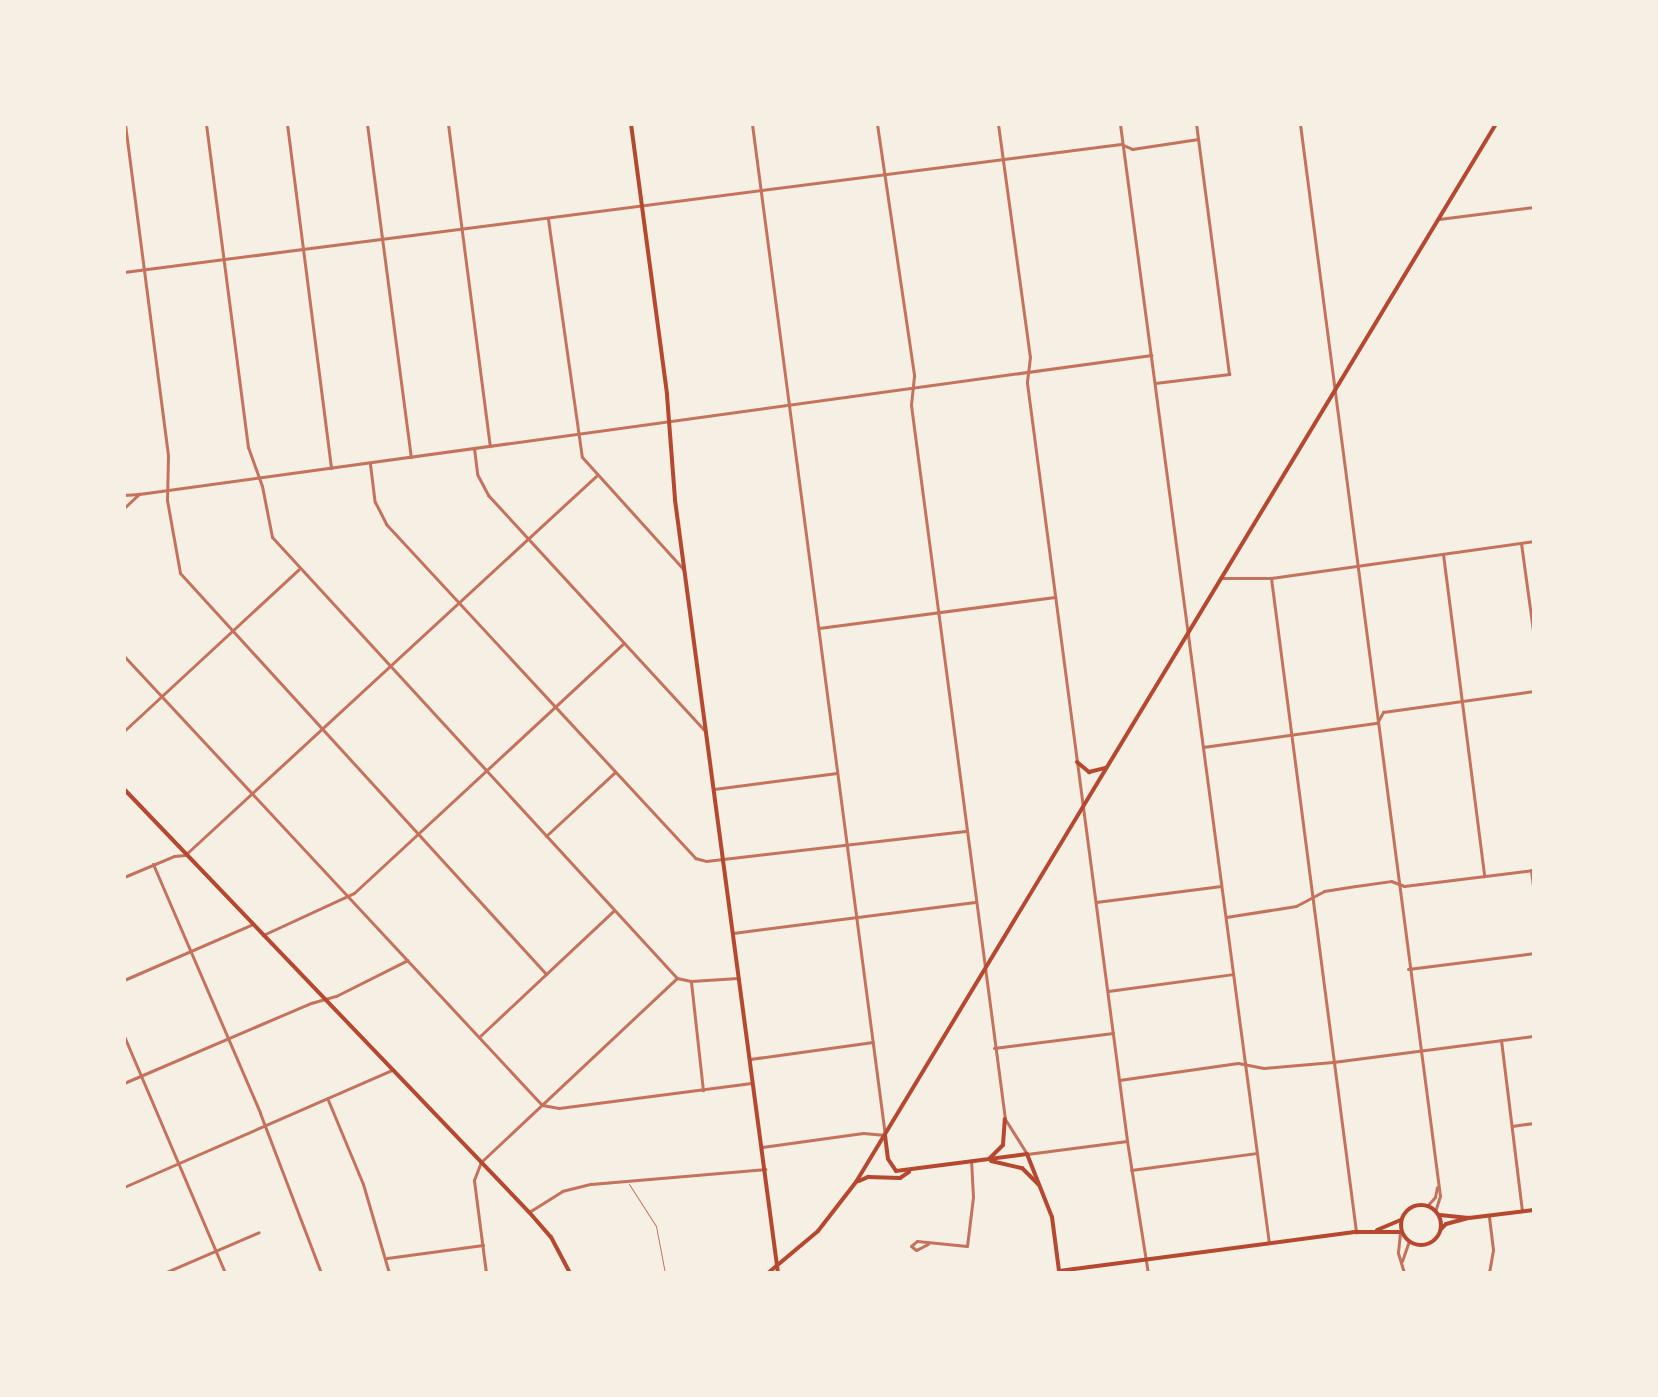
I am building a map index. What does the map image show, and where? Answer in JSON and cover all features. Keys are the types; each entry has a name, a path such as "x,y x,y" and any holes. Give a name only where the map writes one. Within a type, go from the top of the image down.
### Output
{"main road":[{"path":"631,124 684,570 779,1273"},
{"path":"768,1273 818,1231 856,1182 1496,124"},
{"path":"1077,762 1089,772 1107,767"},
{"path":"124,789 529,1212 551,1237 570,1273"},
{"path":"984,1160 1001,1150 1005,1119"},
{"path":"885,1135 891,1166 896,1171 909,1172 1027,1154 1052,1217 1059,1272 1377,1230 1400,1232 1409,1241 1428,1243 1446,1224 1534,1210"},
{"path":"984,1160 1016,1165 1040,1186"},
{"path":"856,1182 868,1177 900,1178 909,1172"},
{"path":"1377,1230 1401,1220 1416,1206 1427,1206 1437,1213 1469,1218"},
{"path":"1437,1213 1441,1229"},
{"path":"1400,1232 1401,1220"}],"street":[{"path":"125,124 180,573 320,730 546,974"},
{"path":"206,124 249,451 259,478 271,535 677,978 691,981 739,978"},
{"path":"287,124 331,468"},
{"path":"367,124 411,457"},
{"path":"448,124 490,446"},
{"path":"752,124 885,1135 863,1133 762,1147"},
{"path":"877,124 914,376 911,405 1005,1119 1027,1154 1127,1141"},
{"path":"998,124 1031,371 1027,383 1143,1260 1148,1273"},
{"path":"1120,124 1269,1243"},
{"path":"1155,383 1229,374 1196,124"},
{"path":"1300,124 1440,1204 1437,1213"},
{"path":"124,272 1004,159 1123,145 1132,149 1198,139"},
{"path":"1439,219 1534,207"},
{"path":"548,219 582,458 684,570"},
{"path":"124,495 1151,355"},
{"path":"474,448 481,485 706,732"},
{"path":"369,462 375,502 382,519 692,856 703,861 965,831"},
{"path":"124,877 185,855 596,476"},
{"path":"124,508 139,494"},
{"path":"1223,578 1271,578 1534,541"},
{"path":"1521,543 1534,638"},
{"path":"1443,554 1484,876"},
{"path":"124,731 299,569"},
{"path":"1271,578 1356,1232"},
{"path":"819,628 1055,597"},
{"path":"263,935 347,896 624,643"},
{"path":"124,656 542,1105 559,1108 753,1083"},
{"path":"1377,723 1383,712 1534,691"},
{"path":"1203,747 1377,723"},
{"path":"546,836 615,772"},
{"path":"714,789 838,773"},
{"path":"153,864 265,1127 321,1273"},
{"path":"1226,917 1296,906 1324,891 1391,881 1397,884 1533,870 1534,894"},
{"path":"1096,902 1221,886"},
{"path":"733,933 975,902"},
{"path":"479,1037 615,910"},
{"path":"124,980 253,924"},
{"path":"1408,969 1534,953"},
{"path":"124,1083 325,999 408,960"},
{"path":"1108,991 1233,974"},
{"path":"486,1273 474,1180 481,1162 677,978"},
{"path":"691,981 703,1090"},
{"path":"994,1048 1113,1033"},
{"path":"124,1036 225,1273"},
{"path":"1119,1080 1245,1064 1264,1068 1333,1062 1534,1036"},
{"path":"1501,1040 1522,1211"},
{"path":"750,1059 873,1042"},
{"path":"124,1187 392,1070"},
{"path":"328,1100 363,1184 389,1273"},
{"path":"1512,1126 1534,1123"},
{"path":"1131,1170 1256,1153"},
{"path":"928,1244 967,1246 973,1197 971,1162"},
{"path":"529,1212 562,1191 591,1184 765,1169"},
{"path":"1427,1206 1435,1197 1437,1187"},
{"path":"1489,1216 1493,1250 1489,1273"},
{"path":"164,1273 259,1232"},
{"path":"1400,1232 1397,1241 1404,1273"},
{"path":"1402,1261 1409,1241"},
{"path":"386,1258 483,1245"}],"lane":[{"path":"627,1182 656,1223 665,1273"}]}
